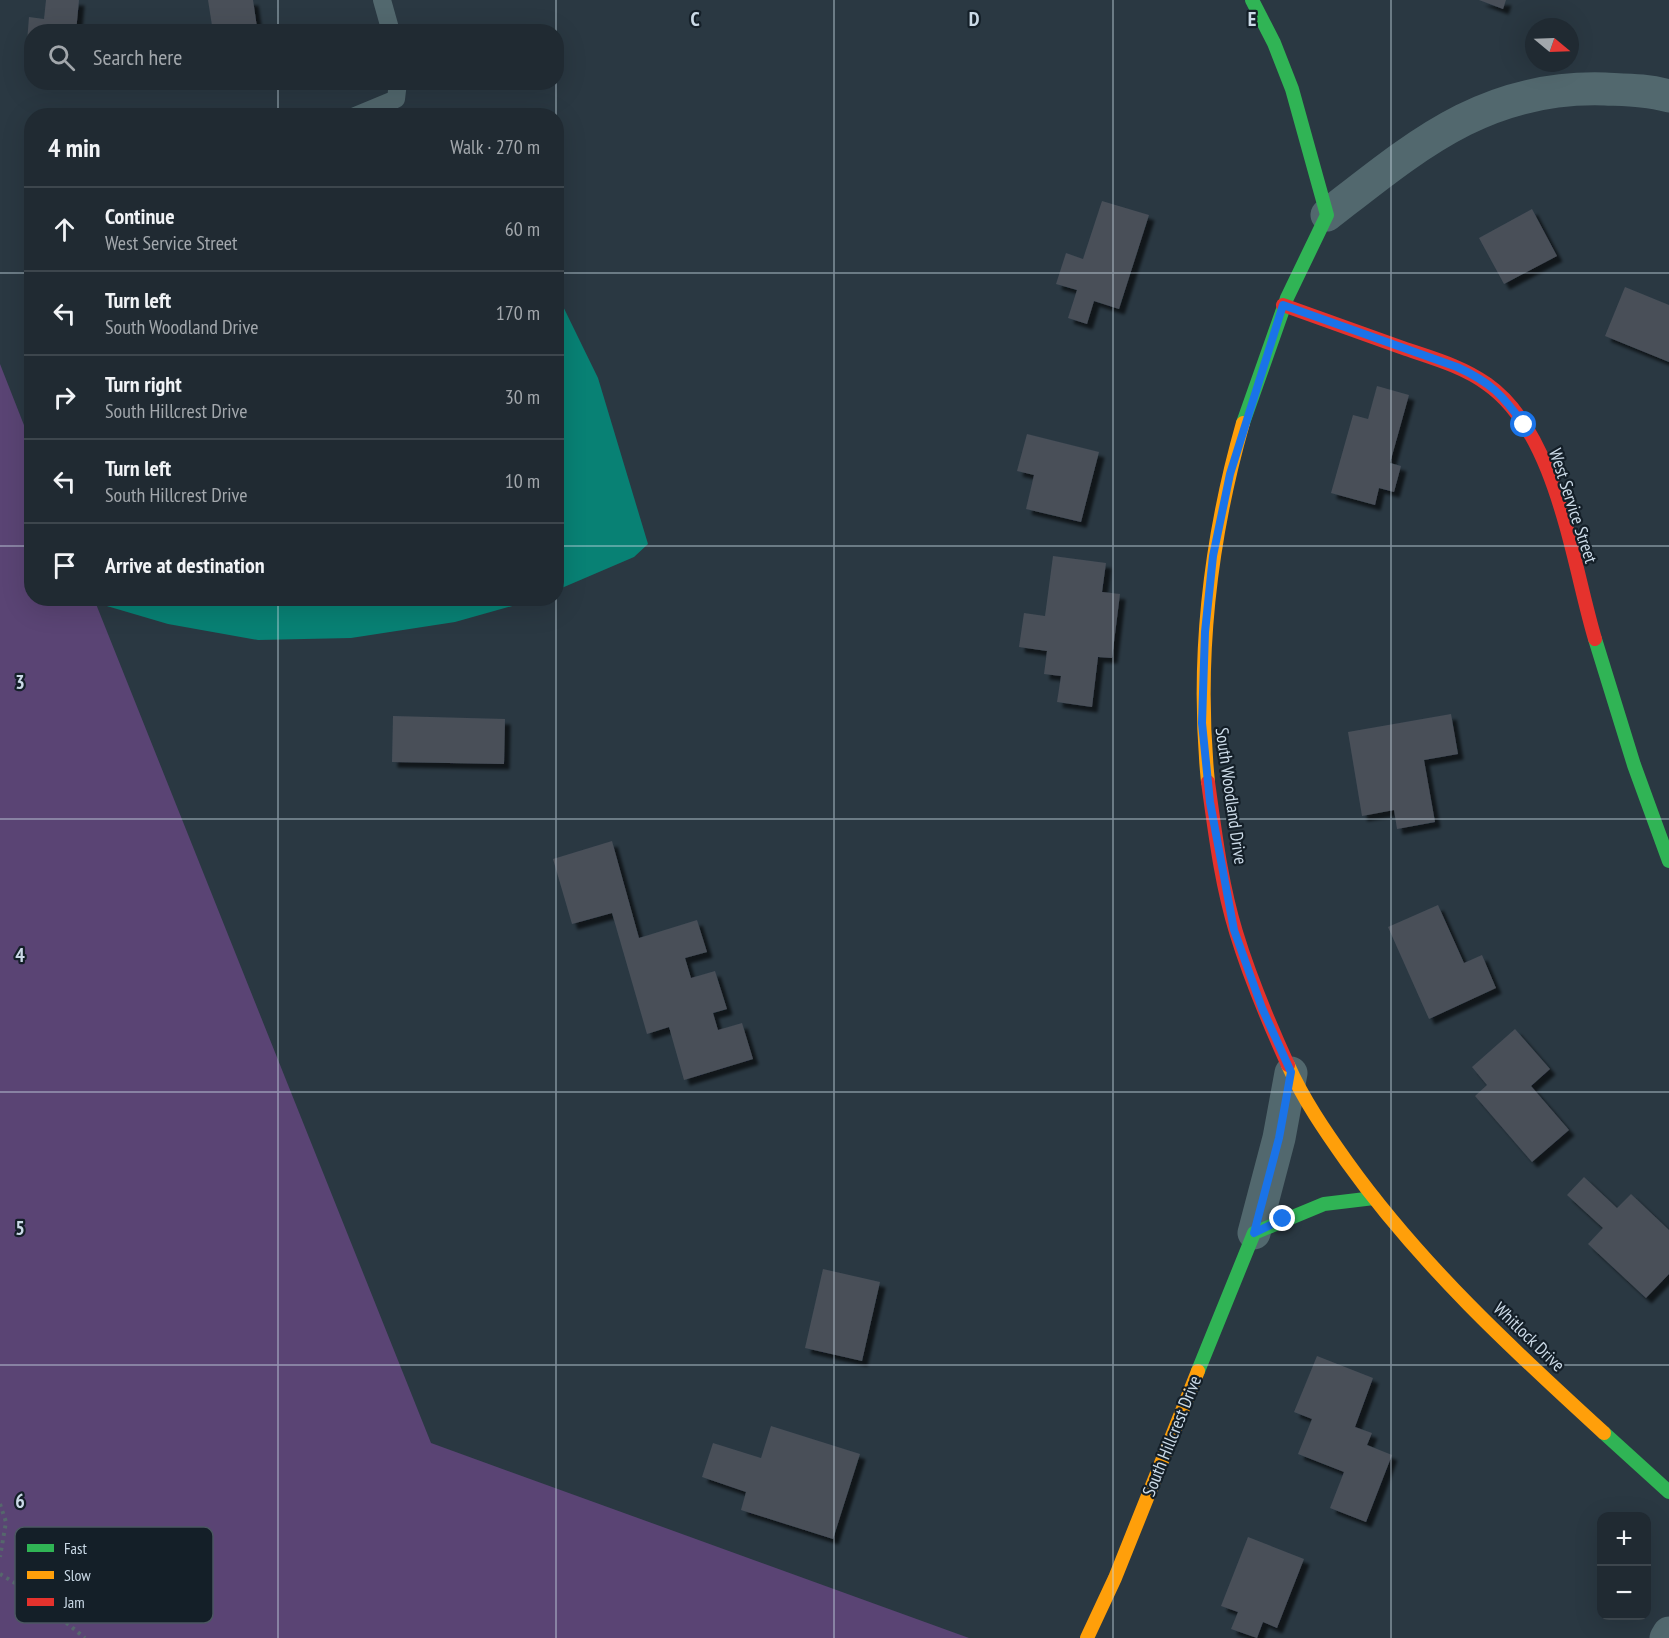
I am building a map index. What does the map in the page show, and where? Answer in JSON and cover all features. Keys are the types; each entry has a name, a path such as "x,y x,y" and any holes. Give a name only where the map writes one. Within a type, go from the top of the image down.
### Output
{"street":[{"path":"1252,0 1264,19 1304,120 1327,215 1425,140 1476,112 1527,96 1580,88 1650,91 1669,96"},
{"name":"South Woodland Drive","path":"1327,215 1283,305 1230,474 1213,556 1205,632 1202,723 1210,802 1234,930 1262,1008 1291,1072 1330,1136 1374,1198"},
{"name":"West Service Street","path":"1283,305 1457,367 1483,379 1500,392 1513,409 1534,444 1554,494 1608,683 1645,800 1669,861"},
{"name":"South Hillcrest Drive","path":"1087,1638 1115,1578 1254,1233 1282,1128 1291,1072"},
{"path":"1254,1233 1324,1204 1374,1198"},
{"name":"Whitlock Drive","path":"1374,1198 1403,1233 1495,1330 1669,1492"},
{"path":"1665,1638 1669,1632"}],"lane":[{"path":"382,0 389,24"},
{"path":"374,108 396,99 397,90"}],"path":[{"path":"0,1504 6,1522 0,1557"},
{"path":"0,1574 15,1583"},
{"path":"67,1623 85,1638"}],"shaded area":[{"path":"564,308 598,378 648,544 634,557 564,587"},
{"path":"0,364 24,425 24,606 97,606 431,1443 969,1638 0,1638"},
{"path":"107,606 512,606 455,622 351,638 258,640 168,624"}],"building":[{"path":"46,0 79,0 77,24 28,24 29,17 44,19"},
{"path":"208,0 253,0 257,24 212,24"},
{"path":"1479,0 1506,0 1503,9"},
{"path":"1102,201 1149,215 1119,309 1094,301 1087,324 1068,318 1077,290 1056,284 1066,253 1083,259"},
{"path":"1532,209 1557,256 1504,284 1479,238"},
{"path":"1625,287 1669,305 1669,362 1605,336"},
{"path":"1377,386 1409,395 1390,463 1401,466 1394,492 1379,488 1375,505 1331,493 1353,415 1368,419"},
{"path":"1027,434 1099,452 1081,522 1026,509 1034,475 1017,471"},
{"path":"1053,556 1106,563 1102,592 1120,594 1112,658 1098,657 1092,707 1057,702 1061,676 1044,674 1047,651 1019,647 1024,613 1045,616"},
{"path":"1451,714 1458,754 1424,760 1435,822 1397,829 1394,810 1362,816 1348,732"},
{"path":"393,716 505,719 504,764 392,762"},
{"path":"612,841 639,938 697,920 707,952 685,958 691,978 715,971 727,1009 713,1013 718,1030 742,1023 753,1059 684,1080 669,1027 647,1034 612,913 572,924 553,859"},
{"path":"1438,905 1464,963 1482,955 1496,988 1429,1019 1388,927"},
{"path":"1515,1029 1550,1069 1531,1086 1569,1130 1532,1162 1475,1096 1487,1085 1472,1067"},
{"path":"1584,1177 1617,1208 1631,1194 1669,1230 1669,1274 1646,1298 1588,1244 1603,1228 1567,1195"},
{"path":"823,1269 880,1282 862,1361 805,1348"},
{"path":"1317,1356 1373,1378 1355,1427 1372,1433 1367,1445 1392,1455 1366,1522 1330,1508 1344,1472 1298,1454 1312,1419 1294,1412"},
{"path":"771,1426 860,1454 833,1539 741,1510 746,1492 702,1477 713,1443 761,1458"},
{"path":"1248,1537 1304,1559 1277,1628 1263,1622 1257,1638 1231,1629 1238,1612 1221,1606"}],"traffic: fast":[{"path":"1243,423 1287,298 1327,215 1292,89 1274,43 1252,0"},
{"path":"1595,639 1634,765 1669,861"},
{"path":"1198,1371 1254,1233 1324,1204 1374,1198"},
{"path":"1604,1433 1669,1492"}],"traffic: slow":[{"path":"1208,782 1204,692 1209,601 1222,511 1243,423"},
{"path":"1288,1065 1307,1102 1331,1139 1405,1236 1468,1304 1604,1433"},
{"path":"1087,1638 1115,1578 1198,1371"}],"traffic: jam":[{"path":"1283,305 1457,367 1487,384 1511,406 1530,434 1546,466 1559,501 1595,639"},
{"path":"1208,782 1219,857 1231,914 1253,983 1288,1065"}],"route":[{"path":"1283,1219 1254,1233 1279,1138 1291,1072 1262,1008 1234,930 1210,802 1202,723 1205,632 1213,556 1230,474 1262,364 1283,305 1457,367 1483,379 1500,392 1524,425"}]}
